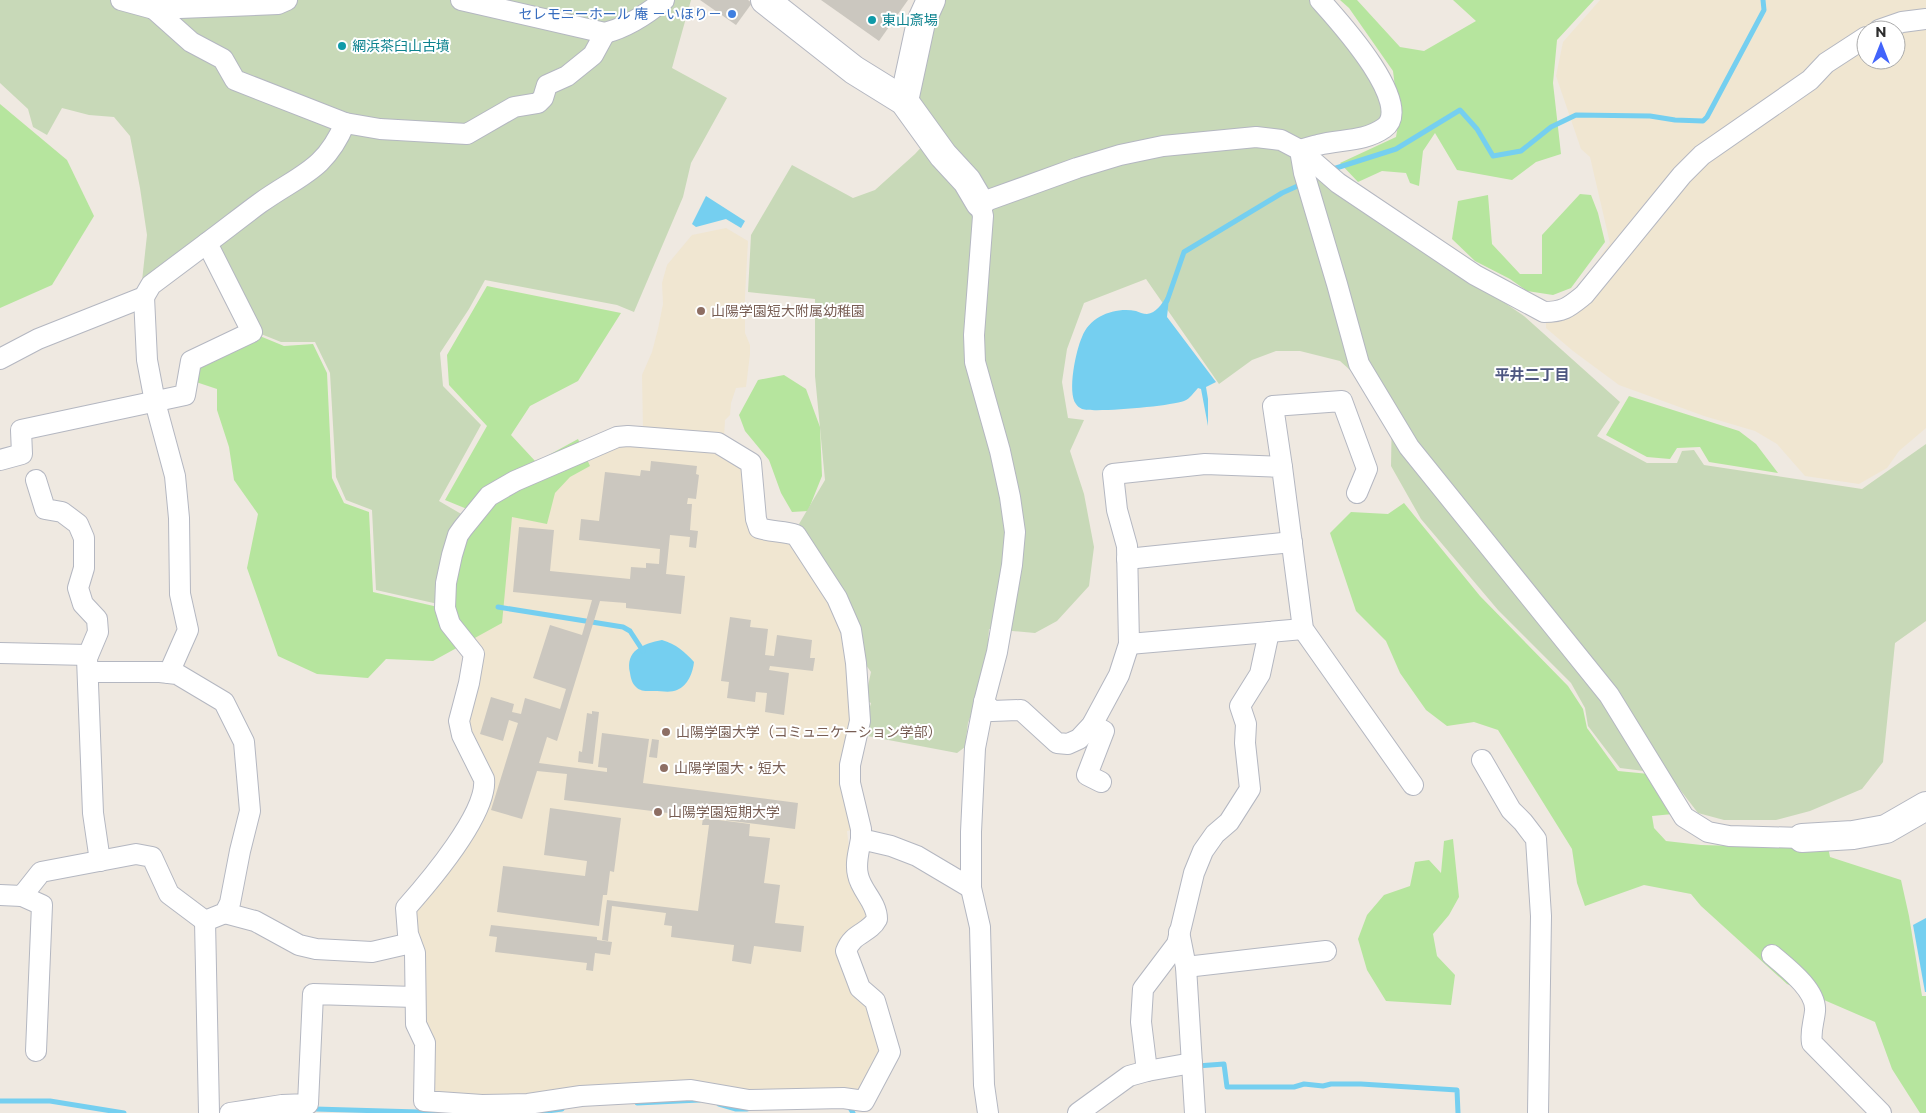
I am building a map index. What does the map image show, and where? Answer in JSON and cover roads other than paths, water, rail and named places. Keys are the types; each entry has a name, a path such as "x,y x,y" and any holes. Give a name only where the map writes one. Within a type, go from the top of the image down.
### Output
{"street":[{"path":"121,0 154,9 278,4 287,0"},
{"path":"461,0 605,33 622,29 650,12 664,0"},
{"path":"765,0 854,70 904,101 943,155 967,181 980,203 983,216 974,335 975,362 1004,470 1015,532 1012,565 997,652 984,702 975,748 971,832 971,888 980,927 984,1085 988,1113"},
{"path":"904,101 921,22 931,0"},
{"path":"1300,150 1319,144 1360,139 1386,127 1390,120 1390,100 1379,74 1320,0"},
{"path":"154,9 191,42 223,59 236,80 345,123 380,128 466,134 514,107 538,103 543,98 547,85 567,76 593,54 605,33"},
{"path":"1906,22 1926,19"},
{"path":"980,203 1094,162 1120,155 1163,146 1256,137 1281,140 1300,150 1338,183 1475,275 1544,312 1555,312 1568,308 1584,295 1682,174 1702,155 1810,80 1826,63 1856,44"},
{"path":"169,673 188,630 180,594 179,518 174,476 146,360 144,298 151,285 261,202 315,168 337,141 345,123"},
{"path":"1300,150 1304,173 1359,364 1409,447 1609,695 1684,816 1708,832 1728,836 1802,838 1853,835 1886,829 1926,806"},
{"path":"0,460 22,454 21,430 185,395 191,361 252,332 207,243"},
{"path":"0,359 38,340 144,298"},
{"path":"1357,493 1367,469 1342,401 1273,406 1303,629 1413,785"},
{"path":"628,436 718,443 751,463 756,519 759,528 796,535 838,598 851,630 856,663 860,721 850,765 850,783 861,829 857,864 858,877 875,906 878,919 875,924 850,941 846,950 860,988 875,1001 890,1052 864,1101 844,1098 749,1100 691,1090 581,1096 528,1104 482,1105 424,1101 425,1043 416,1024 415,953 411,943 408,934 406,908 433,877 472,818 484,786 484,779 462,735 459,721 474,654 450,624 445,608 446,583 458,535 489,496 515,481 617,437 628,436"},
{"path":"984,702 992,711 1021,710 1057,743 1068,744 1074,742 1092,725 1119,675 1128,644 1127,546 1117,510 1113,474 1206,464 1282,467"},
{"path":"36,480 45,509 62,512 78,524 84,538 84,568 78,588 83,604 97,619 98,632 88,664 93,813 100,861"},
{"path":"1128,559 1292,542"},
{"path":"1128,644 1303,629"},
{"path":"1147,1070 1142,1022 1143,989 1177,944 1194,873 1203,851 1215,834 1229,822 1250,789 1245,743 1246,724 1240,706 1260,674 1269,632"},
{"path":"0,653 177,674 224,702 244,742 250,811 230,903 225,913"},
{"path":"1092,725 1104,731 1087,775 1101,782"},
{"path":"1482,760 1511,810 1536,839 1541,916 1538,1113"},
{"path":"861,839 891,846 917,856 971,888"},
{"path":"22,896 41,872 136,854 152,857 168,894 205,921"},
{"path":"0,894 22,896 42,904 36,1051"},
{"path":"205,921 225,913 255,922 299,945 316,950 372,952 411,943"},
{"path":"205,921 209,1113"},
{"path":"1180,932 1186,967 1195,1113"},
{"path":"1186,967 1326,951"},
{"path":"1772,955 1797,976 1813,999 1816,1009 1810,1035 1812,1042 1881,1113"},
{"path":"230,1113 282,1105 308,1104 313,994 415,997"},
{"path":"1078,1113 1129,1076 1147,1070 1192,1066"}],"water":[{"path":"706,196 745,221 741,228 726,219 696,227 692,224"},
{"path":"1166,297 1169,298 1167,317 1216,382 1206,387 1208,426 1201,389 1198,388 1186,400 1164,405 1102,410 1082,409 1079,407 1073,398 1072,381 1077,351 1086,330 1097,318 1112,312 1128,310 1146,314 1153,312"},
{"path":"662,640 680,649 694,662 691,674 687,682 675,691 640,690 631,679 630,659 637,649 642,646"},
{"path":"1926,918 1926,992 1925,992 1913,925"}],"waterway":[{"path":"1333,169 1396,149 1460,110 1477,129 1493,156 1521,151 1551,127 1576,115 1650,116 1675,120 1703,121 1707,117 1764,10 1763,0"},
{"path":"1167,301 1184,252 1282,193 1302,184"},
{"path":"498,607 623,627 630,631 643,651"},
{"path":"1197,1066 1224,1064 1227,1087 1361,1084 1457,1090 1458,1113"},
{"path":"637,1103 699,1100"},
{"path":"0,1101 50,1101 124,1113"},
{"path":"719,1104 736,1109 747,1109"},
{"path":"846,1106 849,1106 853,1113"},
{"path":"315,1109 453,1113"},
{"path":"533,1113 562,1109"}],"place":[{"name":"セレモニーホール 庵 －いほり－","path":"732,14"},
{"name":"東山斎場","path":"872,20"},
{"name":"網浜茶臼山古墳","path":"342,46"},
{"name":"山陽学園短大附属幼稚園","path":"701,311"},
{"name":"山陽学園大学（コミュニケーション学部）","path":"666,732"},
{"name":"山陽学園大・短大","path":"664,768"},
{"name":"山陽学園短期大学","path":"658,812"}],"district":[{"name":"平井二丁目","path":"1532,374"}]}
